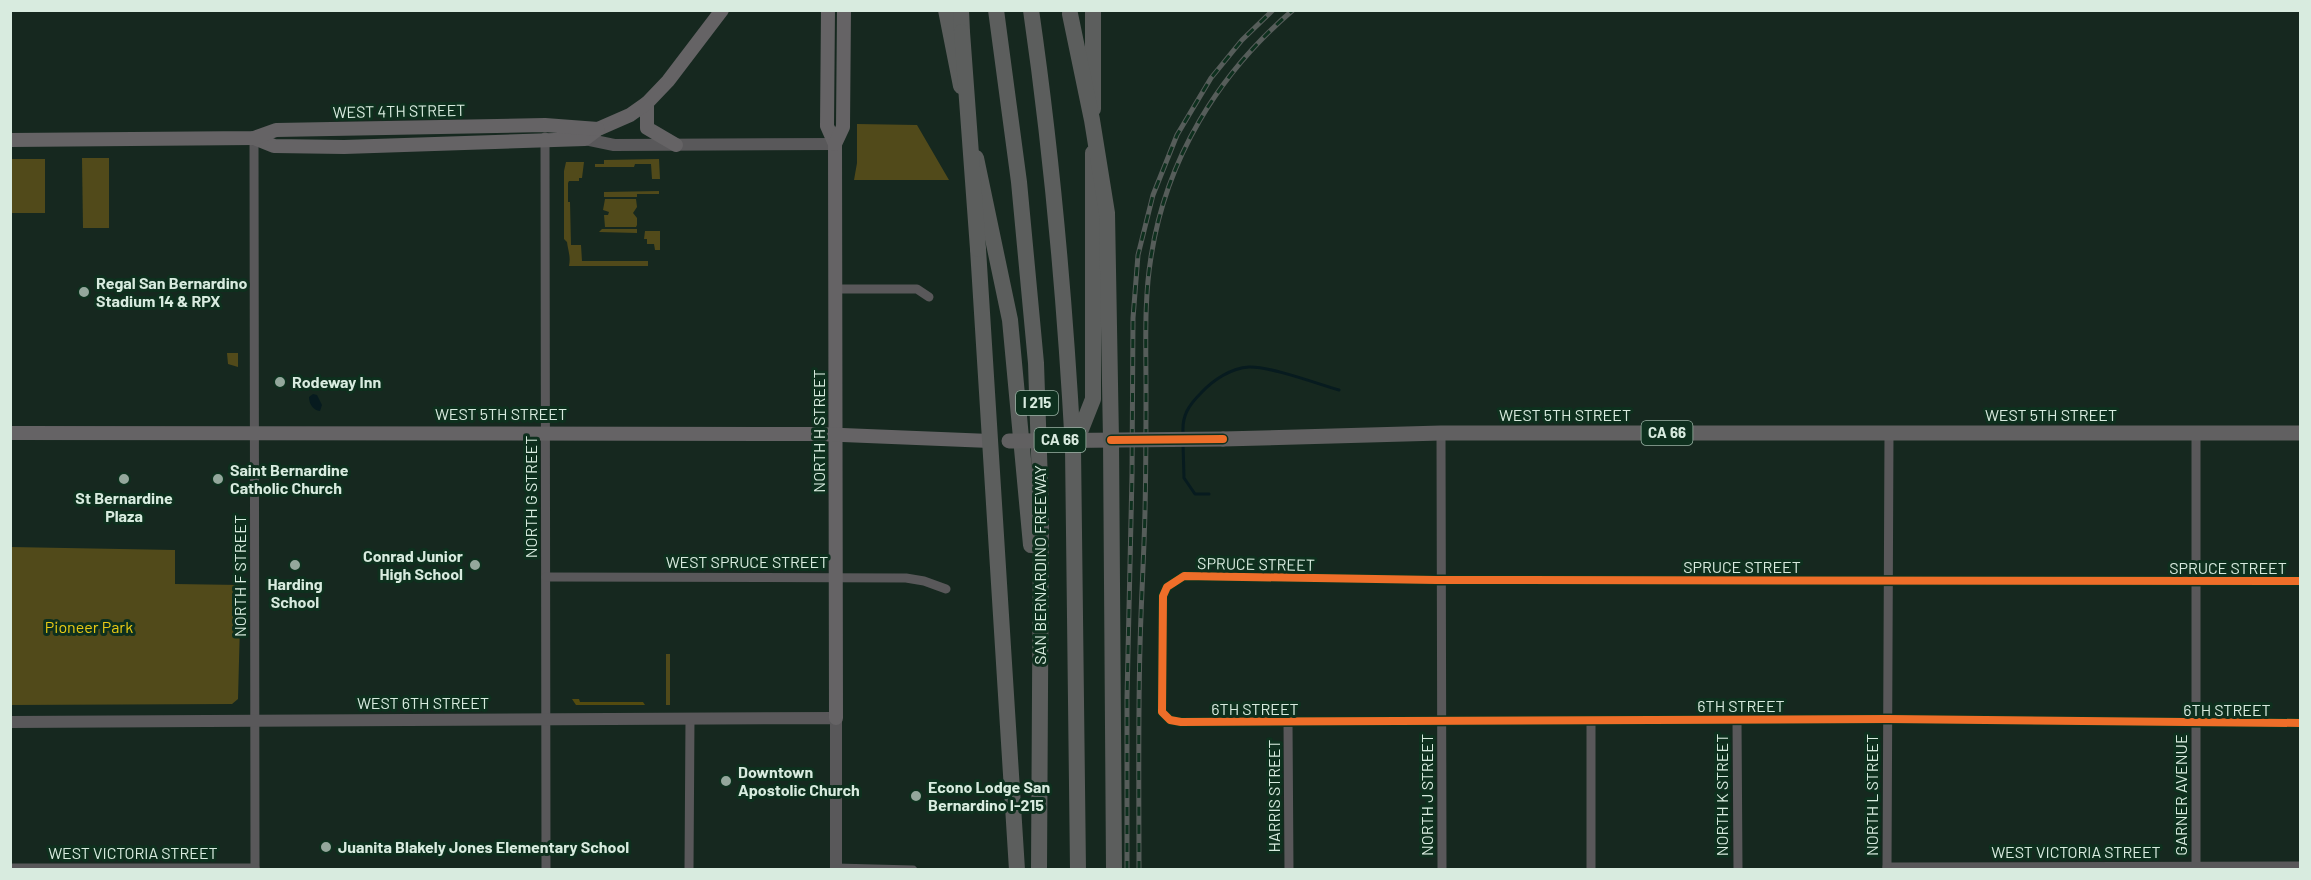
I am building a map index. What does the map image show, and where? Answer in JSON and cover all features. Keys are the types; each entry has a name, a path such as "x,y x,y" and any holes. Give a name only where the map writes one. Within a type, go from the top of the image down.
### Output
{"highway":[{"path":"946,10 1010,320 1028,508 1041,686"},
{"path":"961,10 999,441 1017,870"},
{"name":"SAN BERNARDINO FREEWAY","path":"996,10 1019,182 1036,363 1041,514 1039,870"},
{"name":"SAN BERNARDINO FREEWAY","path":"1031,10 1049,151 1073,448 1078,870"},
{"path":"1073,448 1093,399 1093,10"},
{"path":"1069,12 1092,120 1107,213 1114,595 1114,870"}],"main road":[{"path":"585,139 598,129 630,115 647,103 668,81 722,10"},
{"name":"NORTH H STREET","path":"828,10 827,126 835,144 836,718"},
{"name":"NORTH H STREET","path":"835,144 843,127 844,10"},
{"path":"647,103 647,128 676,145"},
{"name":"WEST 4TH STREET","path":"10,140 255,138 276,130 545,125 598,129"},
{"name":"WEST 4TH STREET","path":"255,138 274,146 297,147 585,139"},
{"name":"WEST 5TH STREET","path":"10,433 836,434 999,441 1223,439 1441,433 2301,433"}],"street":[{"name":"NORTH G STREET","path":"545,125 546,870"},
{"name":"NORTH F STREET","path":"255,138 255,869"},
{"path":"585,139 614,145 835,144"},
{"path":"836,289 917,289 929,297"},
{"name":"NORTH J STREET","path":"1441,433 1442,870"},
{"name":"NORTH L STREET","path":"1887,868 1889,433"},
{"name":"GARNER AVENUE","path":"2196,433 2196,868"},
{"name":"SPRUCE STREET","path":"1181,722 1170,720 1161,712 1163,596 1167,587 1184,576 1442,580 2301,581"},
{"name":"WEST SPRUCE STREET","path":"546,577 906,578 924,581 946,590"},
{"path":"689,870 690,718"},
{"path":"836,718 836,869 913,870"},
{"name":"WEST 6TH STREET","path":"10,722 836,718"},
{"name":"6TH STREET","path":"1181,722 1888,719 2196,724 2301,723"},
{"path":"1591,720 1591,870"},
{"name":"NORTH K STREET","path":"1737,720 1738,870"},
{"name":"HARRIS STREET","path":"1288,722 1290,870"},
{"name":"WEST VICTORIA STREET","path":"1887,868 2301,866"},
{"name":"WEST VICTORIA STREET","path":"10,868 255,869"}],"green space":[{"path":"857,124 917,125 949,180 854,180 857,163"},
{"path":"82,158 109,158 109,228 83,228"},
{"path":"10,159 45,159 45,213 11,213"},
{"path":"659,159 660,179 652,179 651,164 635,164 634,167 595,167 595,164 604,164 604,160"},
{"path":"566,162 584,162 582,178 579,178 579,181 568,183 571,245 581,245 582,261 648,261 648,266 569,266 570,256 567,242 564,239"},
{"path":"659,191 659,194 637,194 637,197 604,197 604,192"},
{"path":"605,199 636,199 637,207 633,213 637,218 636,227 605,227 604,215 608,215 609,212 603,210"},
{"path":"602,229 637,229 637,233 599,232"},
{"path":"645,231 660,231 660,250 655,250 654,244 647,244 647,239 644,239"},
{"path":"227,353 238,353 238,367 228,364"},
{"name":"Pioneer Park","path":"11,547 175,550 175,584 241,585 238,699 232,704 11,705"},
{"path":"666,654 670,654 670,705 666,705"}],"shaded area":[{"path":"572,699 579,699 580,702 643,702 645,705 576,705"}],"water":[{"path":"313,394 317,395 322,405 320,411 311,404 309,397"}],"waterway":[{"path":"1183,433 1185,416 1201,393 1223,376 1242,368 1269,369 1339,390"},
{"path":"1183,443 1184,478 1195,494 1209,494"}],"railway":[{"path":"1127,870 1127,698 1133,318 1138,255 1153,195 1177,135 1211,78 1242,40 1273,10"},
{"path":"1139,870 1139,703 1145,496 1146,322 1151,257 1158,221 1169,186 1200,121 1219,90 1241,62 1293,10"}],"cycle path":[{"path":"1111,440 1223,439"},
{"path":"2300,581 1436,580 1184,576 1167,587 1163,596 1162,712 1170,720 1181,722 1888,719 2300,723"}],"place":[{"name":"Regal San Bernardino Stadium 14 & RPX","path":"84,292"},
{"name":"Rodeway Inn","path":"280,382"},
{"name":"St Bernardine Plaza","path":"124,479"},
{"name":"Saint Bernardine Catholic Church","path":"218,479"},
{"name":"Harding School","path":"295,565"},
{"name":"Conrad Junior High School","path":"475,565"},
{"name":"Downtown Apostolic Church","path":"726,781"},
{"name":"Econo Lodge San Bernardino I-215","path":"916,796"},
{"name":"Juanita Blakely Jones Elementary School","path":"326,847"}]}
